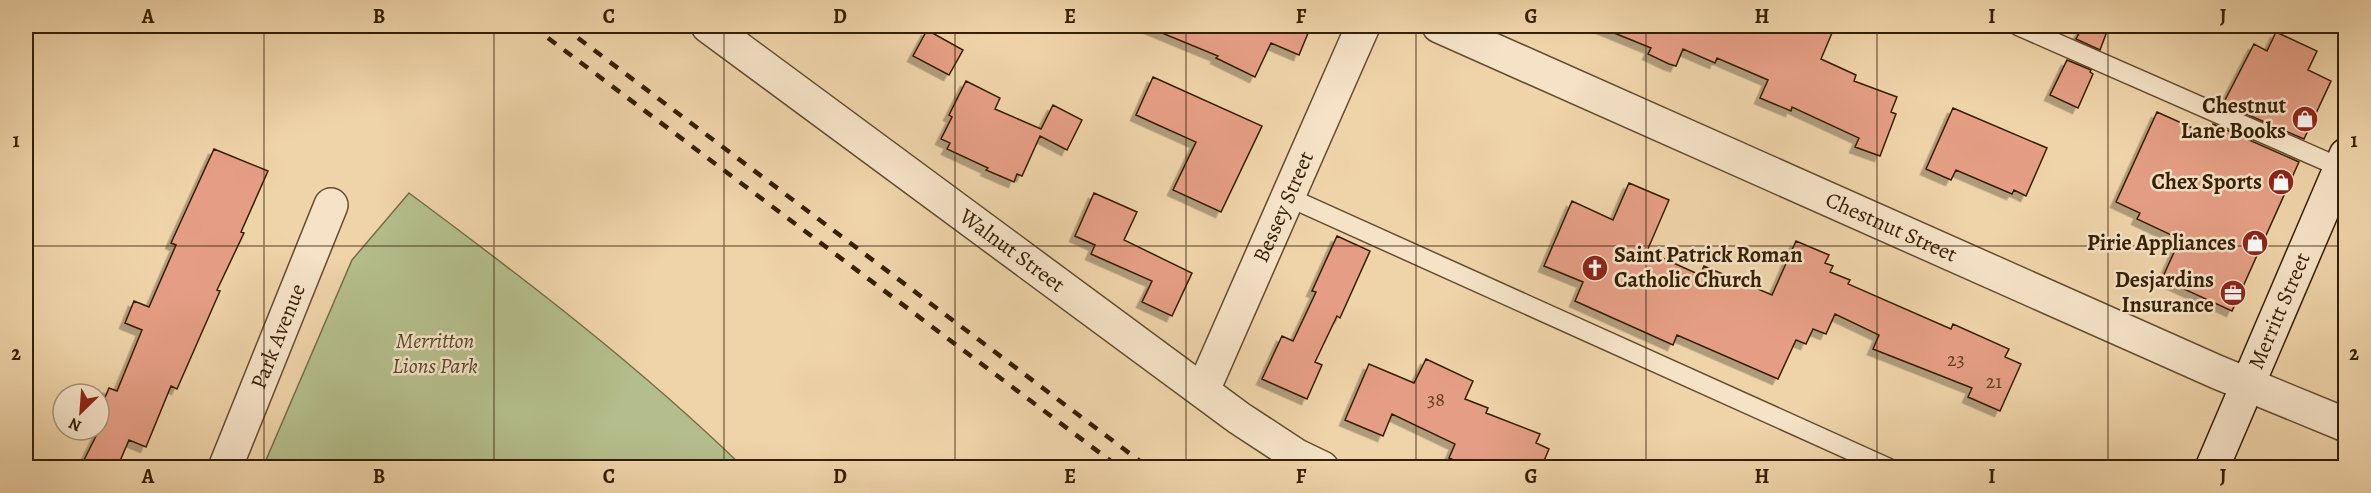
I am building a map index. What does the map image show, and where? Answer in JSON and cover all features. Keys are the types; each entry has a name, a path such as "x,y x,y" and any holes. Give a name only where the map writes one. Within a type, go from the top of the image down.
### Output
{"street":[{"name":"Walnut Street","path":"708,26 1263,435 1322,468"},
{"name":"Bessey Street","path":"1203,390 1363,26"},
{"name":"Chestnut Street","path":"1439,26 2248,386 2346,425"},
{"name":"Merritt Street","path":"2212,468 2344,164"},
{"name":"Park Avenue","path":"225,468 331,205"}],"lane":[{"path":"2018,26 2344,164"},
{"path":"1288,197 1889,468"}],"green space":[{"name":"Merritton Lions Park","path":"409,193 539,291 622,359 743,467 263,467 352,260"}],"building":[{"path":"1145,26 1311,26 1299,55 1271,43 1255,77 1216,58 1218,56"},
{"path":"1597,26 1816,26 1832,33 1821,59 1856,75 1854,81 1897,97 1891,112 1896,114 1880,156 1855,147 1859,138 1792,107 1791,111 1760,98 1768,80 1717,58 1715,63 1683,49 1676,66 1669,64 1648,54 1651,48"},
{"path":"2083,26 2109,26 2100,50 2076,39"},
{"path":"927,30 963,50 949,75 913,56"},
{"path":"2276,32 2317,51 2308,70 2331,81 2304,139 2223,104 2254,44 2267,51"},
{"path":"2067,60 2091,70 2093,74 2078,108 2050,95"},
{"path":"1153,77 1262,126 1221,212 1173,190 1196,142 1136,115"},
{"path":"966,81 1000,98 995,109 1041,129 1053,105 1082,120 1067,150 1040,136 1022,176 1017,174 1014,182 947,149 950,143 941,139 952,117 949,115"},
{"path":"1953,108 2047,148 2026,196 2014,190 2012,194 1956,170 1951,180 1926,169"},
{"path":"2157,112 2208,135 2213,124 2299,162 2232,311 2162,279 2180,239 2137,219 2140,213 2116,202"},
{"path":"214,149 268,171 241,232 244,233 217,290 220,291 177,389 171,386 146,447 129,440 117,468 80,468 93,442 111,442 111,389 117,391 142,330 125,323 134,301 149,307 176,245 171,243"},
{"path":"1629,183 1669,200 1647,251 1700,275 1704,266 1772,295 1796,241 1829,255 1825,263 1833,266 1830,272 1850,280 1848,284 1951,329 1953,324 2009,349 2005,357 2021,364 2000,411 1968,397 1972,388 1873,349 1879,335 1835,314 1826,334 1813,329 1806,344 1796,340 1778,379 1677,335 1673,345 1575,301 1583,282 1544,266 1572,201 1613,220"},
{"path":"1094,193 1137,212 1124,240 1192,273 1172,316 1142,302 1152,281 1091,254 1095,245 1075,236"},
{"path":"1337,236 1370,251 1340,318 1337,316 1315,362 1322,365 1307,399 1262,379 1282,336 1293,341 1316,292 1312,291"},
{"path":"1426,359 1473,381 1465,399 1488,408 1486,413 1540,434 1536,443 1549,449 1541,468 1473,468 1449,458 1455,444 1392,414 1383,436 1345,420 1369,364 1414,383"}],"railway":[{"path":"532,26 1120,468"},
{"path":"562,26 1149,468"}],"place":[{"name":"Chestnut Lane Books","path":"2305,119"},
{"name":"Chex Sports","path":"2281,182"},
{"name":"Pirie Appliances","path":"2255,243"},
{"name":"Saint Patrick Roman Catholic Church","path":"1595,268"},
{"name":"Desjardins Insurance","path":"2233,293"}]}
